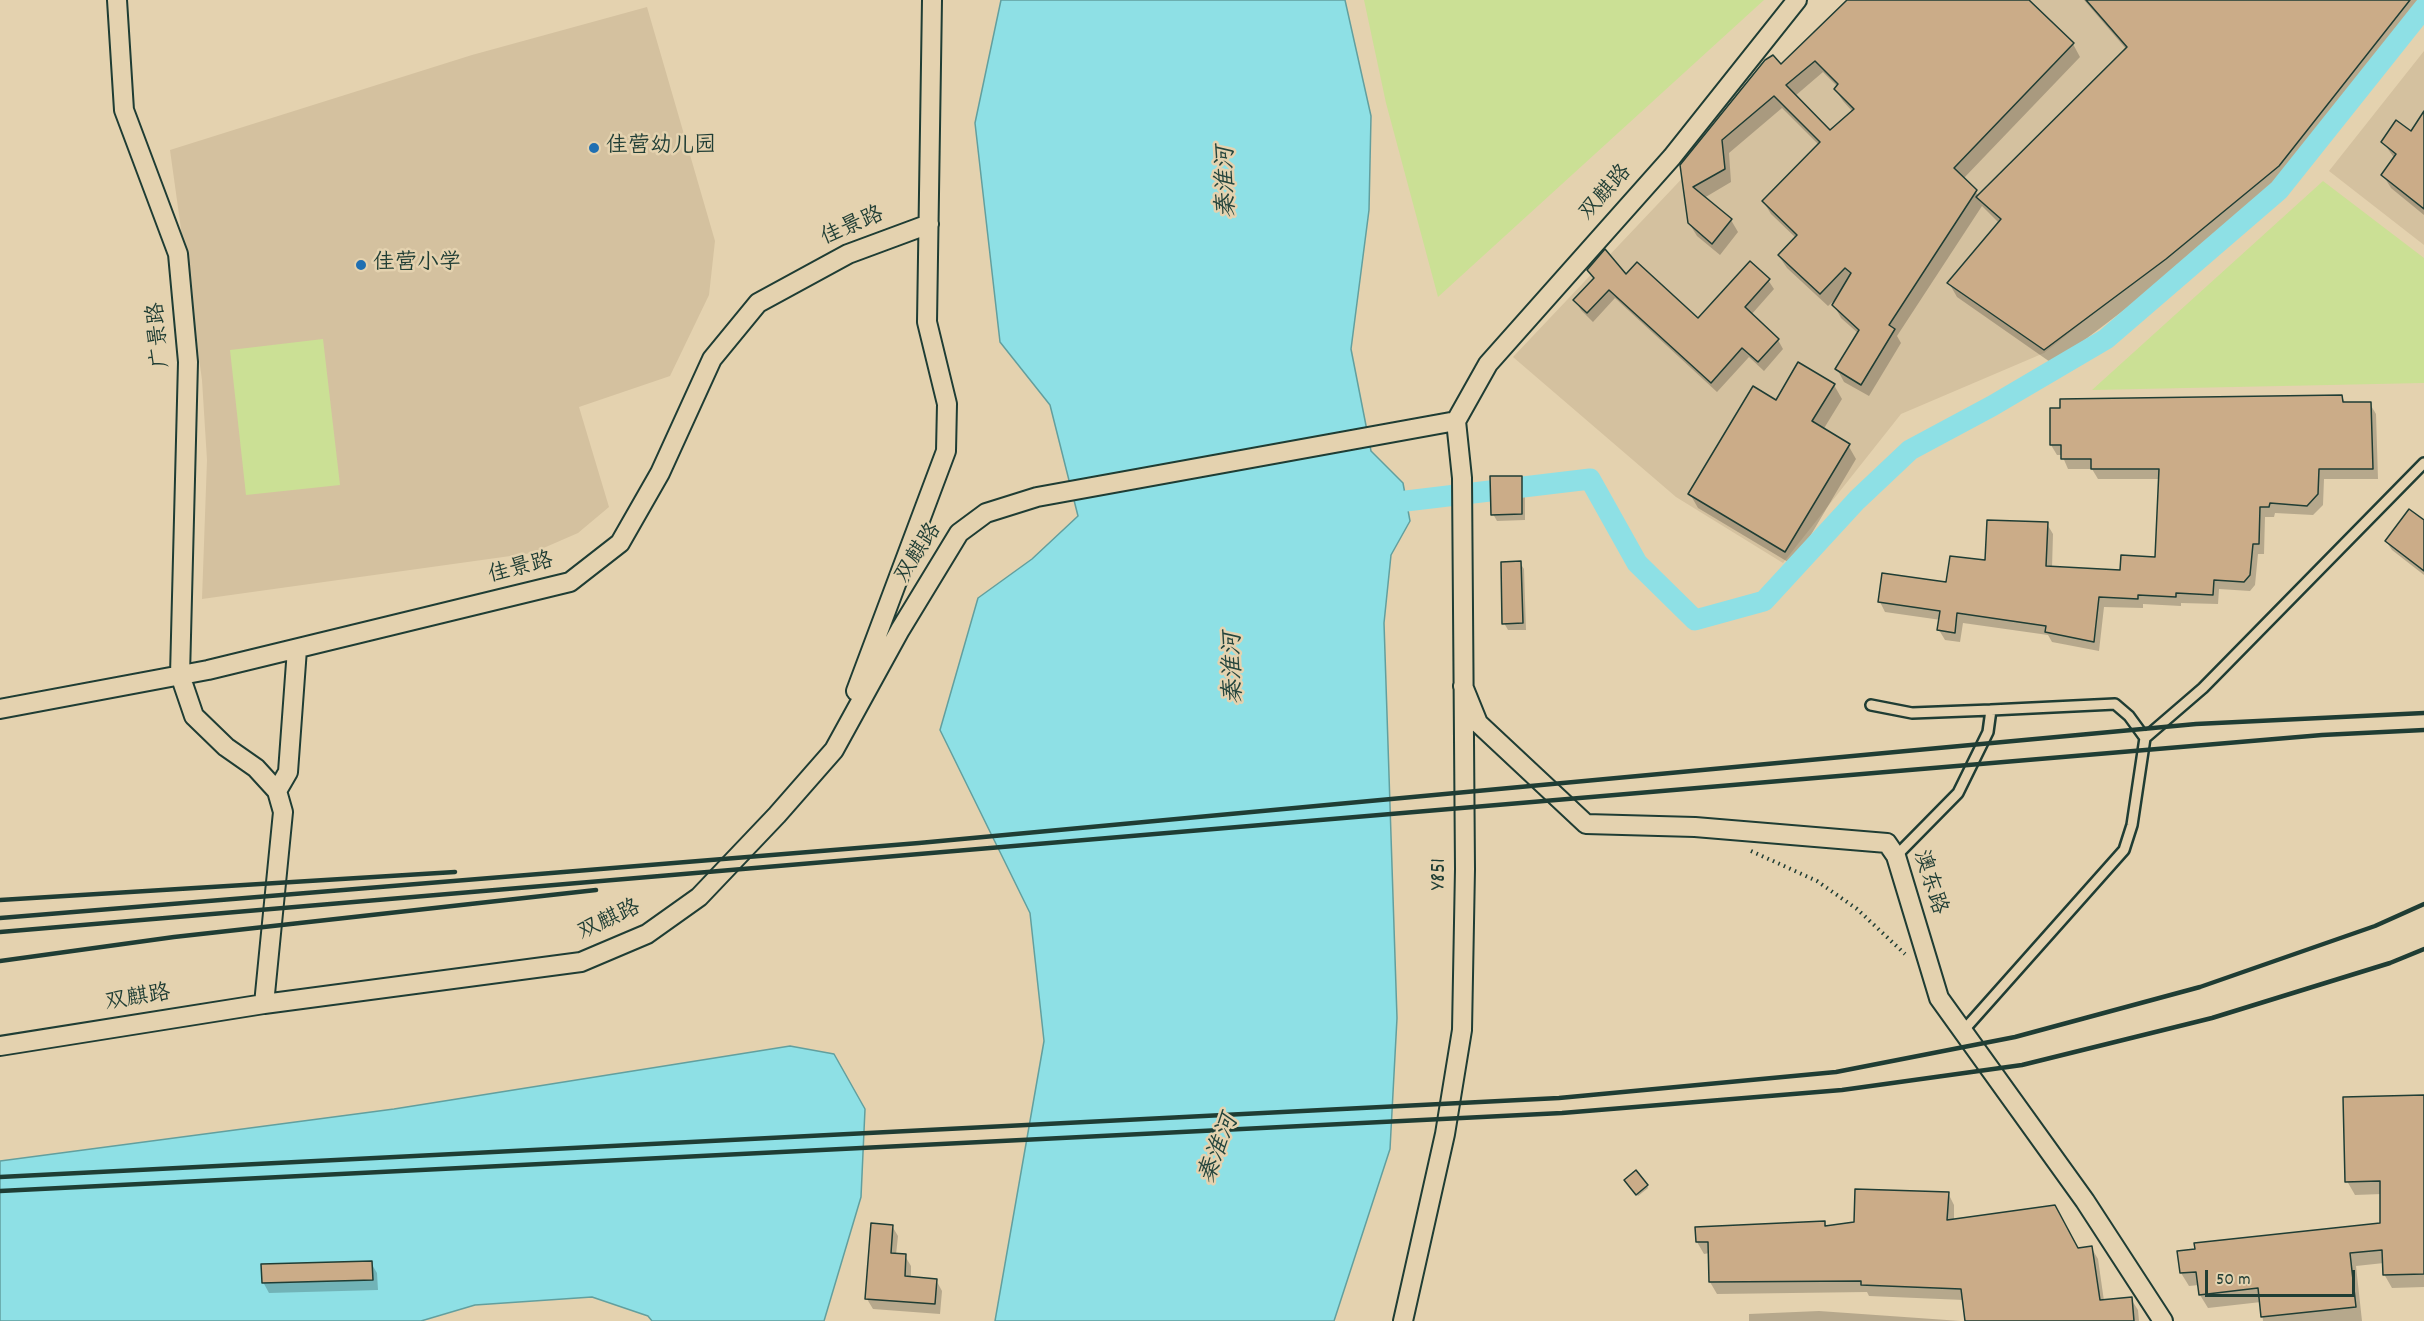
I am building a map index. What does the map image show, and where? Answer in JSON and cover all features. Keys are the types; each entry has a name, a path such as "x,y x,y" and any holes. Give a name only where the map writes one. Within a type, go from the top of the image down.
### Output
{"street":[{"name":"广景路","path":"117,0 124,110 178,254 188,362 180,675"},
{"path":"834,750 946,451 947,404 927,322 932,0"},
{"name":"双麒路","path":"0,1046 264,1004 581,962 647,934 699,897 777,815 834,750 900,630 959,533 986,513 1037,497 1456,421 1488,364 1672,157 1797,0"},
{"name":"佳景路","path":"0,709 180,675 297,649 570,582 620,543 660,473 712,359 758,303 848,254 929,224"},
{"name":"Y851","path":"1403,1321 1445,1134 1462,1030 1465,869 1462,478 1456,421"},
{"path":"277,791 288,772 297,649"},
{"path":"180,675 194,716 226,747 255,768 277,791 283,812 264,1004"},
{"name":"澳东路","path":"1463,686 1478,723 1586,824 1695,827 1887,843 1896,856 1939,998 2085,1201 2163,1321"}],"lane":[{"path":"1963,1031 2124,850 2132,825 2145,738 2203,688 2424,463"},
{"path":"1871,705 1912,713 2115,704 2129,716 2145,738"},
{"path":"1896,856 1958,793 1988,732 1991,710"}],"path":[{"path":"1746,849 1817,881 1857,909 1906,955"}],"shaded area":[{"path":"1851,0 2408,0 2269,174 2044,353 1901,414 1783,563 1676,497 1513,357"},
{"name":"佳营小学","path":"647,7 715,241 709,295 670,376 579,407 609,507 578,533 532,553 202,599 207,460 202,380 170,150 472,55"},
{"path":"2424,51 2424,245 2329,171"}],"green space":[{"path":"1364,0 1764,0 1438,297 1386,103"},
{"path":"2323,181 2424,258 2424,383 2092,390"},
{"path":"323,339 340,485 246,495 230,350"}],"water":[{"name":"秦淮河","path":"1001,0 1345,0 1371,116 1369,210 1351,349 1371,451 1403,483 1410,521 1391,555 1384,623 1397,1018 1390,1149 1334,1321 995,1321 1044,1041 1030,913 940,730 978,598 1032,559 1078,516 1050,405 1000,342 975,123"},
{"path":"790,1046 834,1054 865,1109 861,1197 824,1321 652,1321 648,1316 592,1297 475,1305 421,1321 0,1321 0,1161 394,1109"}],"building":[{"path":"1847,0 2029,0 2074,43 1954,168 1977,190 1889,325 1895,329 1861,385 1835,369 1859,330 1832,305 1851,273 1845,268 1820,294 1778,255 1797,235 1762,201 1820,142 1774,96 1722,140 1725,169 1693,187 1732,219 1712,244 1688,223 1680,165 1765,60 1773,55 1781,64","holes":["1815,61 1838,84 1834,89 1854,109 1830,130 1786,85"]},
{"path":"2086,0 2410,0 2279,166 2166,259 2044,350 1947,283 2001,219 1976,197 2127,47"},
{"path":"2424,111 2424,209 2381,175 2396,154 2381,142 2396,120 2411,131"},
{"path":"1605,249 1626,274 1637,262 1698,318 1750,261 1770,279 1745,307 1779,339 1758,362 1742,348 1711,383 1609,290 1587,313 1573,300 1594,278 1587,270"},
{"path":"1798,362 1835,384 1812,421 1850,444 1785,552 1688,494 1753,386 1776,400"},
{"path":"2342,395 2343,402 2371,402 2373,469 2319,469 2318,494 2307,506 2270,503 2269,507 2260,507 2259,544 2253,544 2250,575 2244,582 2214,580 2213,595 2176,593 2176,597 2138,595 2138,599 2099,597 2094,642 2045,632 2046,626 1957,613 1955,633 1937,630 1940,611 1878,602 1882,573 1946,582 1950,556 1985,560 1987,520 2048,522 2046,566 2120,570 2121,555 2155,557 2159,469 2091,469 2091,459 2061,459 2061,445 2050,445 2050,408 2060,408 2060,399"},
{"path":"1490,476 1522,476 1522,514 1491,515"},
{"path":"2409,509 2424,520 2424,571 2385,541"},
{"path":"1521,561 1523,623 1502,624 1501,562"},
{"path":"2424,1095 2424,1274 2383,1275 2382,1250 2350,1253 2356,1307 2261,1317 2258,1288 2199,1295 2196,1272 2180,1273 2177,1251 2195,1249 2194,1243 2380,1223 2380,1181 2345,1182 2343,1097"},
{"path":"1636,1170 1648,1185 1636,1195 1624,1180"},
{"path":"1855,1189 1949,1192 1947,1220 2055,1205 2078,1248 2092,1246 2100,1300 2132,1297 2134,1321 1965,1321 1961,1289 1861,1285 1861,1281 1709,1282 1708,1242 1696,1242 1695,1227 1825,1221 1825,1226 1854,1222"},
{"path":"871,1223 893,1225 891,1253 906,1254 905,1276 937,1279 935,1304 865,1299"},
{"path":"372,1261 373,1280 262,1283 261,1264"}],"waterway":[{"path":"1406,501 1590,479 1637,563 1695,620 1764,601 1857,500 1910,450 1992,406 2106,339 2279,190 2424,8"}],"railway":[{"path":"0,918 919,843 2196,724 2424,713"},
{"path":"0,932 2322,735 2424,730"},
{"path":"0,900 455,872"},
{"path":"0,961 174,937 596,890"},
{"path":"0,1177 1559,1098 1836,1072 2015,1037 2200,987 2375,926 2424,904"},
{"path":"0,1191 1562,1113 1842,1090 2022,1065 2212,1018 2390,963 2424,949"}],"place":[{"name":"佳营幼儿园","path":"594,148"},
{"name":"佳营小学","path":"361,265"}]}
